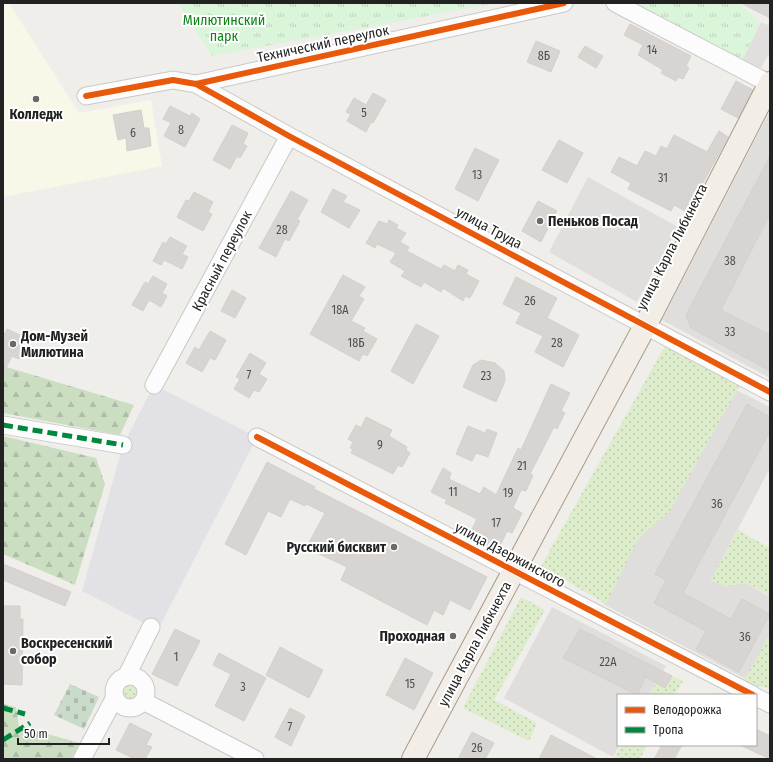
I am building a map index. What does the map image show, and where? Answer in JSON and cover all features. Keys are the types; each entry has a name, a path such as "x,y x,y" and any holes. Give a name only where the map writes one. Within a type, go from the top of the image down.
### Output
{"main road":[{"name":"улица Карла Либкнехта","path":"413,759 645,326 770,84"}],"street":[{"name":"Технический переулок","path":"86,96 173,80 196,84 564,3"},
{"path":"614,3 770,84"},
{"name":"улица Труда","path":"196,84 289,136 770,392"},
{"name":"Красный переулок","path":"154,385 289,136"},
{"path":"3,425 123,445"},
{"name":"улица Дзержинского","path":"257,437 751,694"},
{"path":"126,677 151,627"},
{"path":"82,759 115,696 115,686 119,680 133,676 140,679 144,684 146,692 143,701 134,708 127,709 121,706 115,696"},
{"path":"757,698 770,704"},
{"path":"143,701 255,759"}],"shaded area":[{"name":"Колледж","path":"3,3 9,3 79,113 151,100 162,166 3,197"},
{"path":"761,22 770,26 770,52 761,68 742,61"},
{"path":"770,111 770,378 662,320"},
{"path":"588,177 678,227 637,302 549,252"},
{"path":"154,385 257,437 158,630 82,591 123,445"},
{"path":"736,390 770,407 770,468 711,580 723,586 744,582 770,597 770,634 746,679 603,604 639,536"},
{"path":"552,607 666,666 650,694 617,694 617,746 619,746 613,757 504,698"}],"green space":[{"name":"Милютинский парк","path":"178,3 497,3 212,56"},
{"path":"635,3 740,3 760,23 742,61"},
{"path":"665,346 741,383 670,511 638,539 606,604 541,566"},
{"path":"3,366 134,405 120,435 3,413"},
{"path":"3,436 96,458 105,484 75,585 3,554"},
{"path":"738,530 770,548 770,596 747,583 724,587 711,579"},
{"path":"521,597 545,610 494,700 537,723 529,741 463,708"},
{"path":"770,634 770,689 743,682"},
{"path":"672,676 683,681 675,694 650,694 656,683 665,688"},
{"path":"130,682 137,685 140,692 137,699 130,702 123,699 120,692 123,685"},
{"path":"70,684 99,697 84,729 54,715"},
{"path":"3,704 16,707 19,726 80,743 71,759 3,759"},
{"path":"620,746 646,746 640,759 614,759"}],"building":[{"path":"741,3 770,3 770,18"},
{"path":"630,24 691,56 686,66 689,68 683,79 678,77 676,81 661,73 663,70 638,55 643,45 624,35"},
{"path":"536,41 560,51 551,72 527,62"},
{"path":"585,46 603,56 596,68 578,57"},
{"path":"736,81 753,90 738,118 721,109"},
{"path":"373,93 386,100 366,132 347,121 351,114 346,112 354,98 366,105"},
{"path":"170,106 190,116 192,113 200,119 185,147 164,136 171,123 163,119"},
{"path":"141,110 144,128 149,128 151,146 127,151 126,138 118,140 113,115"},
{"path":"232,125 248,133 243,144 247,146 240,158 237,156 230,169 213,160"},
{"path":"719,131 728,137 687,212 674,205 671,211 628,189 631,183 611,172 619,157 637,166 645,151 656,156 661,146 667,149 674,135 707,152"},
{"path":"559,140 583,153 567,183 542,170"},
{"path":"475,148 499,160 478,201 455,189"},
{"path":"770,156 770,214 721,310 770,335 770,371 691,328 686,315"},
{"path":"333,189 347,196 343,202 360,210 349,228 321,212"},
{"path":"291,191 308,200 297,220 300,221 289,241 285,239 276,257 259,248"},
{"path":"194,192 213,202 208,212 212,214 203,231 177,217 186,200 189,201"},
{"name":"Пеньков Посад","path":"538,201 557,211 541,242 522,231"},
{"path":"389,220 398,225 396,228 406,233 400,242 409,247 407,251 441,269 444,265 455,271 458,265 468,270 466,274 479,281 470,298 465,296 463,301 443,288 441,292 424,282 421,287 401,276 405,271 390,262 396,253 377,244 375,248 366,243 379,221 387,224"},
{"path":"170,237 187,246 182,254 188,257 182,269 164,260 161,265 153,261 163,242 166,244"},
{"path":"343,275 365,287 359,296 364,299 351,321 365,328 363,331 377,339 367,356 363,354 359,361 310,334"},
{"path":"153,276 167,284 162,293 167,296 161,307 149,300 143,311 132,305 145,282 148,284"},
{"path":"516,277 557,298 547,318 579,335 563,367 535,352 543,336 516,323 521,313 503,304"},
{"path":"232,290 246,298 235,318 221,311"},
{"path":"416,324 439,336 413,384 391,371"},
{"name":"Дом-Музей Милютина","path":"7,329 22,336 19,343 25,346 19,359 12,356 3,374 3,337"},
{"path":"210,331 226,340 215,360 210,358 202,372 186,363 195,347 199,350"},
{"path":"250,353 266,363 259,374 267,379 259,392 254,390 249,398 234,389 240,379 236,377"},
{"path":"481,360 495,363 504,371 505,381 496,402 463,387 473,365"},
{"path":"551,384 570,393 561,411 565,413 557,429 554,427 530,474 533,475 526,491 521,490 513,508 522,513 512,533 507,531 501,544 491,539 487,545 470,533 477,519 445,503 447,500 431,492 443,468 451,473 449,479 480,494 484,487 496,495 518,448 521,450"},
{"path":"747,404 770,417 770,431 683,593 731,619 742,599 770,614 739,672 696,649 706,631 654,603 666,580 655,574"},
{"path":"366,417 392,430 389,436 407,447 406,450 410,453 402,467 398,465 393,474 351,453 353,449 350,448 353,442 348,439 356,425 361,428"},
{"path":"468,426 485,433 487,429 497,433 488,457 476,453 472,461 456,454"},
{"path":"267,462 315,487 314,489 487,577 470,610 450,600 443,615 434,610 427,625 341,580 347,567 306,548 325,513 306,504 305,506 290,499 281,517 268,511 246,555 225,544"},
{"path":"3,564 71,592 65,606 3,580"},
{"name":"Воскресенский собор","path":"3,606 20,606 20,619 23,619 22,685 3,684"},
{"path":"175,629 200,641 177,686 152,674"},
{"path":"580,629 672,676 665,688 646,677 638,694 635,694 563,658"},
{"path":"280,647 323,670 309,698 266,675"},
{"path":"219,653 266,678 244,721 215,706 231,674 213,665"},
{"path":"405,658 433,673 414,710 386,695"},
{"path":"290,708 305,716 291,746 275,737"},
{"path":"130,723 152,734 146,745 152,747 145,759 135,759 116,750"},
{"path":"757,730 770,736 770,759 742,746 757,746"},
{"path":"472,732 494,743 485,759 458,759"},
{"path":"551,735 597,759 539,759"},
{"path":"661,746 681,746 674,759 654,759"}],"marked path":[{"path":"3,425 123,445"},
{"path":"3,708 25,714"},
{"path":"3,740 30,723"}],"cycle path":[{"path":"86,96 173,80 196,84 564,3"},
{"path":"196,84 289,136 770,392"},
{"path":"257,437 751,694"}],"place":[{"name":"Колледж","path":"36,99"},
{"name":"Пеньков Посад","path":"540,221"},
{"name":"Дом-Музей Милютина","path":"13,344"},
{"name":"Русский бисквит","path":"394,547"},
{"name":"Проходная","path":"453,636"},
{"name":"Воскресенский собор","path":"13,651"}]}
